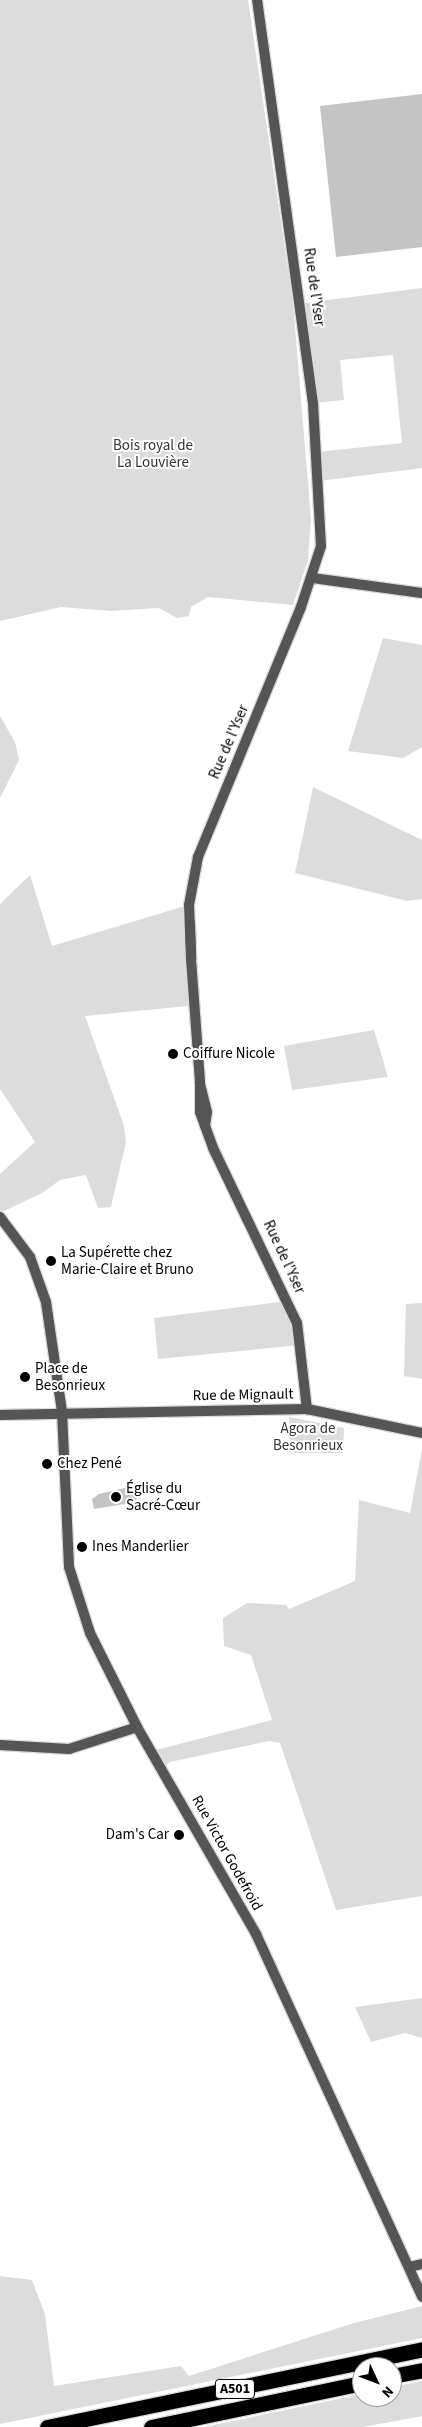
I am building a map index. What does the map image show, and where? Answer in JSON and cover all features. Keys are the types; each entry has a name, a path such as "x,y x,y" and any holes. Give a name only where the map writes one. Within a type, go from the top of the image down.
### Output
{"highway":[{"name":"A501","path":"47,2427 422,2350"},
{"path":"402,2374 422,2370"},
{"name":"A501","path":"151,2427 352,2385"}],"street":[{"name":"Rue de l'Yser","path":"257,0 313,403 322,523 321,546 312,578 198,857 191,888 191,959 200,1083 207,1112 206,1126 297,1324 307,1409"},
{"path":"312,578 422,593"},
{"name":"Rue Victor Godefroid","path":"0,1217 30,1257 41,1281 62,1412 65,1525 72,1584 90,1633 137,1727 256,1934 422,2297"},
{"name":"Rue de Mignault","path":"0,1415 62,1412 307,1409 422,1433"},
{"path":"0,1745 69,1749 137,1727"},
{"path":"409,2267 422,2264"}],"green space":[{"name":"Bois royal de La Louvière","path":"0,0 248,0 293,303 311,519 308,560 293,605 208,597 191,607 189,616 177,618 159,608 111,611 61,607 0,621"},
{"path":"422,288 422,468 319,481 317,452 402,443 393,355 340,360 344,400 313,403 305,303"},
{"path":"383,638 422,645 422,747 403,758 348,751"},
{"path":"0,716 15,742 19,760 0,798"},
{"path":"313,787 422,840 422,899 407,901 295,873"},
{"path":"30,875 52,946 185,906 188,1006 85,1016 124,1126 126,1142 111,1207 98,1208 86,1175 60,1180 42,1193 0,1213 0,1174 35,1142 0,1089 0,904"},
{"path":"374,1030 388,1077 292,1090 284,1046"},
{"path":"287,1301 301,1345 158,1359 154,1318"},
{"path":"422,1303 422,1379 404,1376 406,1304"},
{"name":"Agora de Besonrieux","path":"289,1417 344,1428 343,1453 290,1453"},
{"path":"422,1449 422,1896 336,1910 280,1743 269,1741 170,1762 162,1768 152,1751 272,1720 251,1655 224,1646 223,1618 247,1603 286,1605 289,1609 355,1581 359,1500 410,1513"},
{"path":"422,1998 422,2038 405,2033 371,2042 355,2007"},
{"path":"0,2276 32,2280 45,2314 54,2386 181,2366 189,2376 354,2323 422,2306 422,2338 0,2424"},
{"path":"422,2381 422,2416 363,2427 204,2427 352,2396 352,2407 402,2407 402,2385"}],"building":[{"path":"422,94 422,247 336,257 320,106"},
{"name":"Église du Sacré-Cœur","path":"133,1486 137,1502 94,1509 92,1499 99,1494"}],"place":[{"name":"Coiffure Nicole","path":"173,1054"},
{"name":"La Supérette chez Marie-Claire et Bruno","path":"51,1261"},
{"name":"Place de Besonrieux","path":"25,1377"},
{"name":"Chez Pené","path":"47,1464"},
{"name":"Église du Sacré-Cœur","path":"116,1497"},
{"name":"Ines Manderlier","path":"82,1547"},
{"name":"Dam's Car","path":"179,1835"}]}
